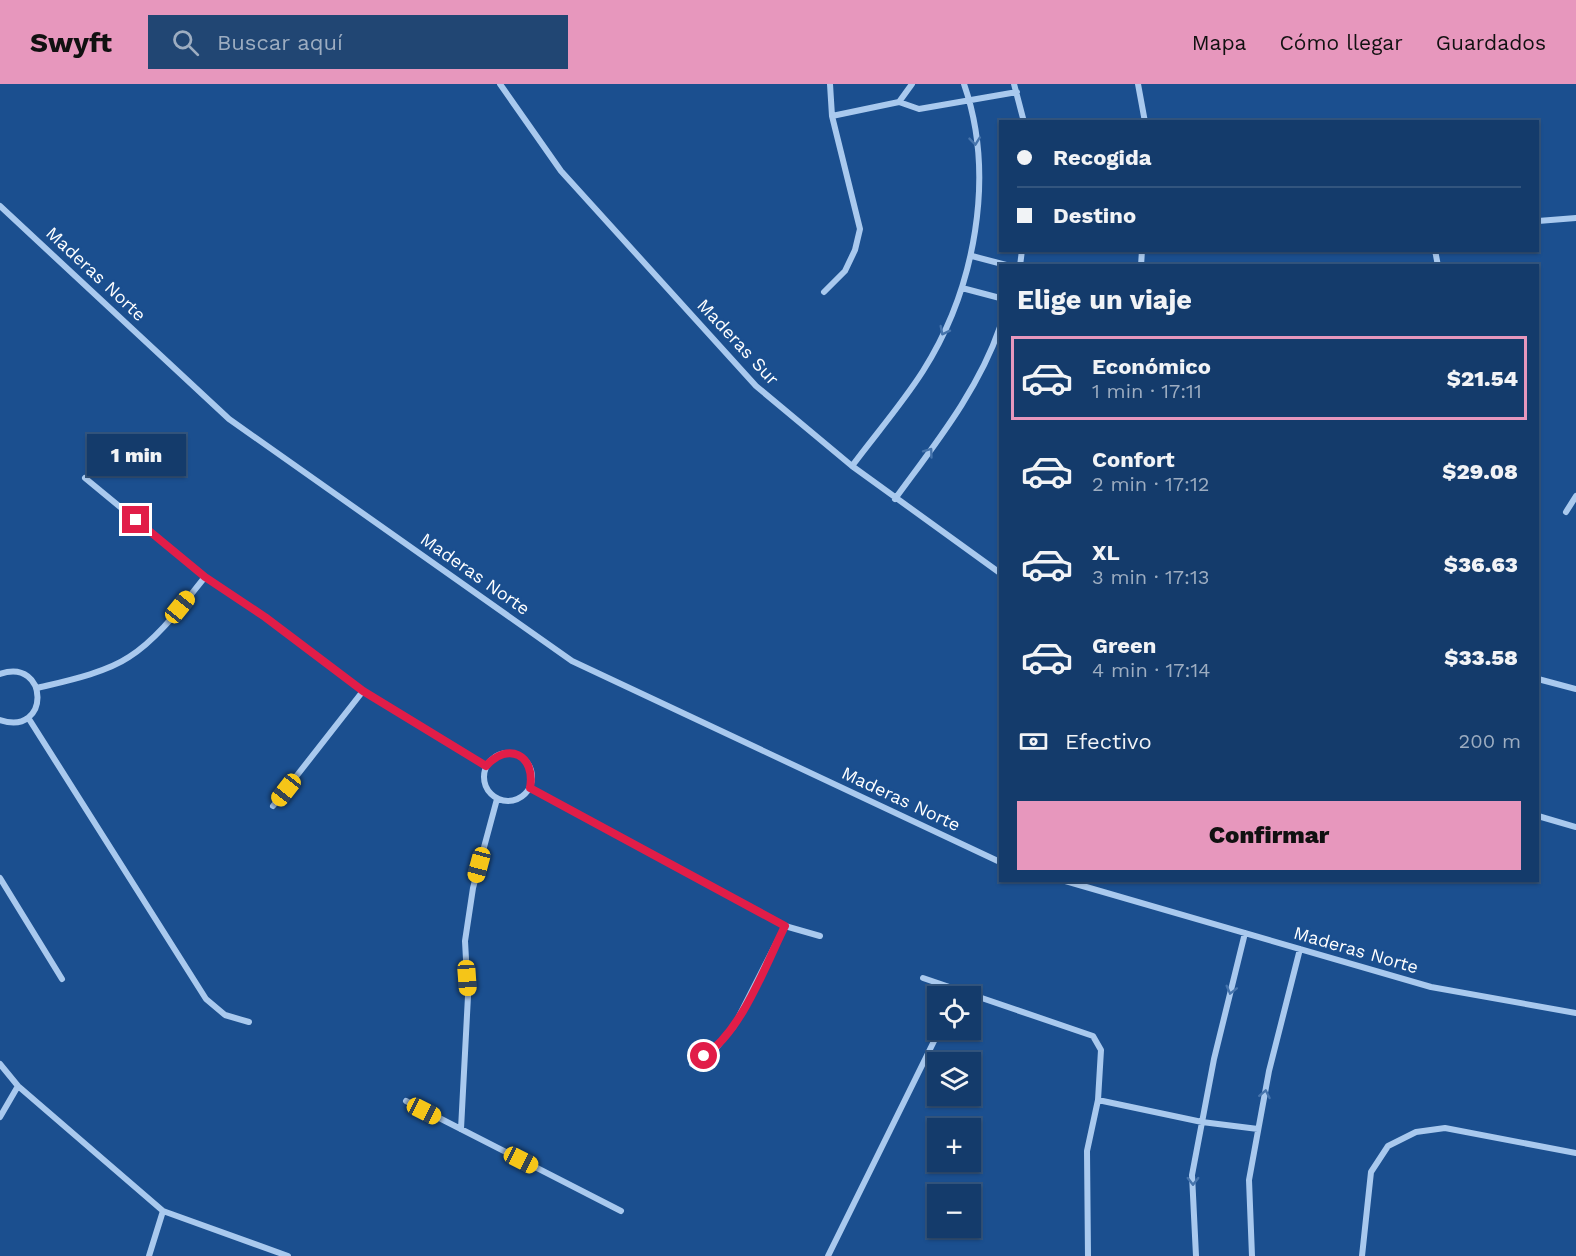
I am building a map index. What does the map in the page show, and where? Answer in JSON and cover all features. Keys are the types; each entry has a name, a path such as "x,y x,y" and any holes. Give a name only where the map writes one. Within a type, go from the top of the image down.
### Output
{"street":[{"name":"Maderas Sur","path":"500,84 561,171 756,386 852,466 999,572"},
{"path":"824,292 845,271 855,250 861,229 832,116 830,84"},
{"path":"899,102 912,84"},
{"path":"852,466 923,370 948,324 972,256 980,192 969,100 964,84"},
{"path":"1014,84 1024,120"},
{"path":"1138,84 1145,120"},
{"path":"832,116 899,102 919,109 1017,92"},
{"name":"Maderas Norte","path":"0,206 229,419 572,661 999,862"},
{"path":"1539,221 1576,218"},
{"path":"972,256 1002,264"},
{"path":"962,288 999,298"},
{"path":"896,499 966,400 999,329"},
{"path":"85,478 205,577 265,617 363,691 486,766"},
{"path":"1566,512 1576,496"},
{"path":"38,688 79,677 129,657 168,622 205,577"},
{"path":"0,674 12,670 27,675 38,688 38,705 29,719 12,724 0,720"},
{"path":"1539,679 1576,689"},
{"path":"273,806 363,691"},
{"path":"29,719 206,999 225,1016 249,1022"},
{"path":"506,752 519,755 529,764 532,775 530,788 522,797 510,801 497,799 488,791 484,778 486,766 494,757 506,752"},
{"path":"530,788 785,926 820,936"},
{"path":"461,1129 468,996 465,941 473,888 497,799"},
{"path":"1539,816 1576,827"},
{"path":"0,878 62,979"},
{"name":"Maderas Norte","path":"1069,882 1431,987 1576,1013"},
{"path":"692,1064 716,1048 734,1026 785,926"},
{"path":"1196,1256 1192,1175 1214,1059 1245,933"},
{"path":"1252,1256 1248,1180 1269,1071 1300,949"},
{"path":"923,978 942,986"},
{"path":"981,1000 1093,1036 1101,1050 1098,1100 1087,1151 1088,1256"},
{"path":"828,1256 935,1040"},
{"path":"0,1064 18,1086 163,1211 288,1256"},
{"path":"0,1117 18,1086"},
{"path":"1098,1100 1202,1122 1258,1129"},
{"path":"405,1101 621,1211"},
{"path":"1362,1256 1371,1172 1388,1146 1416,1132 1445,1128 1576,1153"},
{"path":"149,1256 163,1211"}],"route":[{"path":"136,520 205,577 265,617 363,691 486,766 494,757 506,752 519,755 529,764 532,775 530,788 785,926 734,1026 716,1048 704,1056"}]}
